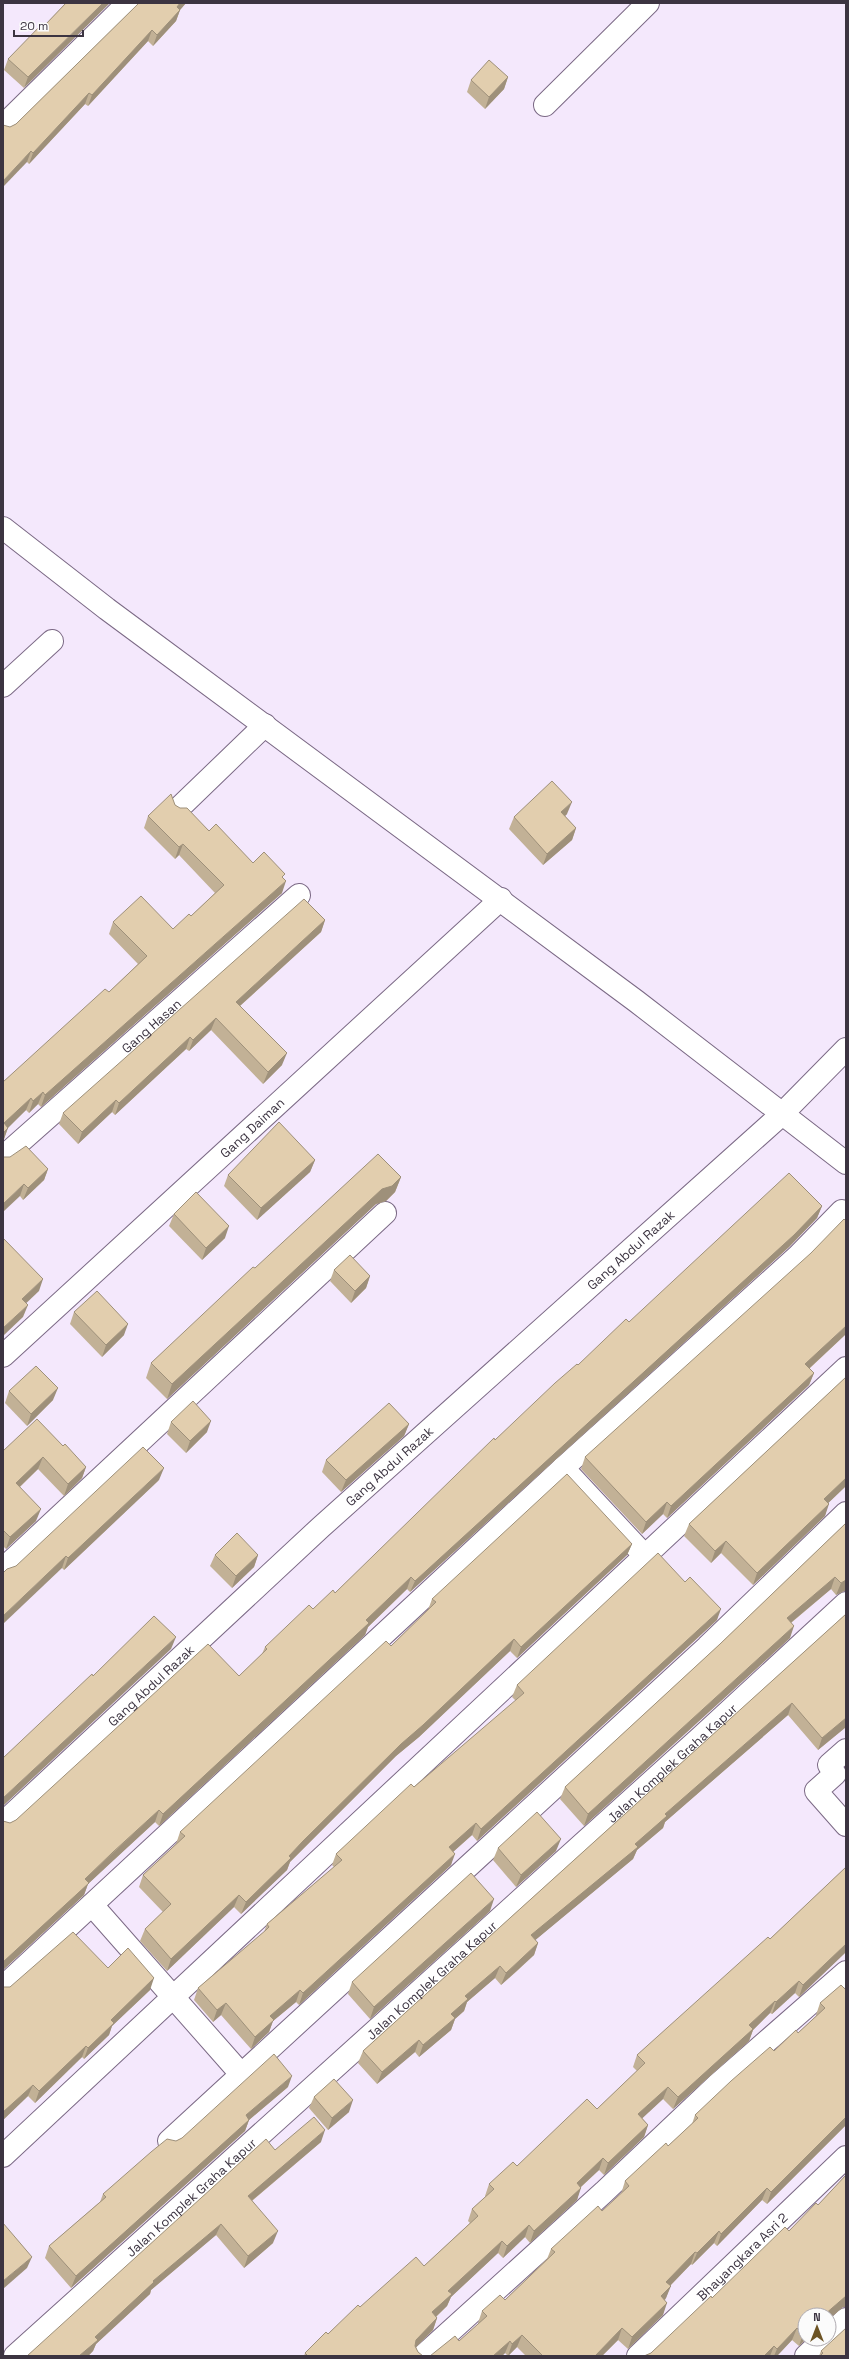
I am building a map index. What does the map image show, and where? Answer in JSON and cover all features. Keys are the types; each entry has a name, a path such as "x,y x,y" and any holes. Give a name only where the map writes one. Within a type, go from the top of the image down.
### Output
{"street":[{"path":"3,126 128,3"},
{"path":"545,104 648,3"},
{"path":"3,528 107,609 636,1001 781,1115 846,1163"},
{"path":"3,686 52,640"},
{"path":"179,808 265,725"},
{"name":"Gang Hasan","path":"3,1157 299,895"},
{"name":"Gang Daiman","path":"3,1356 500,899"},
{"name":"Gang Abdul Razak","path":"3,1823 320,1527 781,1115 846,1049"},
{"path":"3,1987 564,1468 798,1256 842,1211"},
{"path":"3,1569 385,1213"},
{"path":"3,2156 846,1368"},
{"path":"564,1468 645,1556"},
{"path":"169,2142 241,2074 707,1647 846,1513"},
{"name":"Jalan Komplek Graha Kapur","path":"14,2356 701,1738 846,1602"},
{"path":"846,1750 829,1765 835,1774 816,1791 846,1825"},
{"path":"92,1905 241,2074"},
{"path":"423,2356 604,2192 718,2084 846,1972"},
{"name":"Bhayangkara Asri 2","path":"638,2356 846,2157"},
{"path":"837,2327 846,2319"},
{"path":"806,2356 816,2347"}],"building":[{"path":"66,3 103,3 28,77 8,59 43,23 45,25"},
{"path":"139,3 180,3 177,7 180,10 157,35 152,30 92,95 89,93 33,153 31,151 3,181 3,125 10,127 16,124"},
{"path":"489,60 508,77 489,97 471,80"},
{"path":"552,781 572,802 561,812 576,828 547,854 514,817"},
{"path":"171,794 175,805 180,808 187,808 209,831 216,824 253,863 264,852 285,874 282,877 286,881 45,1095 43,1092 33,1101 31,1098 4,1123 8,1128 3,1133 3,1082 105,989 109,992 147,956 113,922 141,896 173,929 189,914 191,916 224,885 183,844 179,847 148,816"},
{"path":"304,899 325,920 236,1002 287,1053 268,1072 216,1018 193,1040 190,1037 119,1103 116,1100 82,1132 63,1113"},
{"path":"279,1122 315,1160 261,1208 228,1175"},
{"path":"26,1146 48,1169 28,1188 24,1184 3,1204 3,1157 10,1157"},
{"path":"378,1154 401,1177 392,1186 382,1189 172,1384 151,1363 253,1267 255,1268"},
{"path":"789,1173 822,1206 794,1235 415,1581 411,1577 366,1620 369,1623 163,1814 159,1810 113,1852 85,1879 89,1883 3,1962 3,1821 10,1823 16,1820 208,1644 239,1676 267,1649 265,1647 309,1605 313,1609 333,1590 335,1593 494,1438 495,1440 555,1383 577,1364 578,1365 626,1319 629,1322"},
{"path":"196,1192 229,1226 206,1248 174,1214"},
{"path":"844,1219 846,1221 846,1326 805,1364 814,1373 671,1506 667,1502 646,1522 585,1457 811,1253"},
{"path":"3,1238 43,1279 22,1299 28,1305 3,1328"},
{"path":"350,1255 370,1276 355,1291 334,1270"},
{"path":"97,1291 128,1324 106,1345 74,1312"},
{"path":"36,1366 58,1388 31,1414 9,1391"},
{"path":"846,1377 846,1478 824,1499 829,1504 757,1573 726,1541 715,1551 689,1524"},
{"path":"193,1401 211,1421 190,1441 171,1422"},
{"path":"389,1403 409,1424 346,1480 326,1460"},
{"path":"37,1419 63,1446 65,1444 86,1467 68,1484 43,1457 16,1483 41,1509 10,1537 3,1530 3,1451"},
{"path":"143,1447 164,1468 68,1558 66,1556 3,1616 3,1573 7,1569 16,1566"},
{"path":"567,1474 632,1544 521,1647 514,1639 401,1744 303,1841 289,1856 291,1858 246,1902 239,1895 171,1959 145,1929 171,1904 143,1875 185,1836 180,1832 386,1641 391,1646 436,1602 432,1599"},
{"path":"846,1523 846,1580 841,1583 835,1577 787,1618 794,1626 588,1814 565,1787 720,1644"},
{"path":"237,1533 258,1555 236,1576 215,1555"},
{"path":"658,1553 685,1582 690,1577 721,1609 481,1829 476,1823 449,1847 455,1854 303,1993 300,1990 270,2016 274,2020 255,2037 226,2003 217,2010 198,1988 266,1930 269,1927 267,1924 342,1860 336,1854 411,1784 414,1787 524,1693 517,1685"},
{"path":"846,1614 846,1718 822,1738 792,1703 665,1814 667,1816 635,1844 638,1847 531,1935 538,1943 506,1973 500,1966 465,1996 468,1999 451,2014 455,2018 423,2045 419,2040 382,2072 363,2051"},
{"path":"154,1616 176,1637 3,1798 3,1758 92,1674 93,1676"},
{"path":"537,1812 561,1839 521,1875 498,1848"},
{"path":"846,1867 846,1944 803,1985 799,1981 776,2002 775,2001 749,2025 753,2029 678,2097 668,2087 638,2114 648,2125 608,2163 603,2158 577,2183 581,2188 534,2231 529,2225 507,2246 502,2241 448,2291 452,2294 432,2312 437,2318 416,2340 415,2346 418,2352 423,2356 308,2356 305,2353 326,2332 328,2334 358,2305 360,2307 416,2257 424,2266 478,2216 472,2209 494,2189 489,2184 513,2162 517,2166 587,2099 597,2109 645,2063 637,2055 768,1937 770,1939"},
{"path":"471,1873 494,1899 374,2007 352,1982"},
{"path":"73,1932 108,1968 128,1948 154,1978 111,2020 114,2023 88,2048 86,2046 39,2091 33,2085 3,2112 3,1987 10,1987"},
{"path":"841,1985 846,1990 846,2117 771,2192 767,2188 721,2234 719,2231 697,2253 695,2252 666,2282 671,2286 661,2296 667,2303 632,2337 622,2328 595,2356 543,2356 522,2335 512,2344 510,2341 493,2356 430,2356 455,2336 459,2341 487,2316 482,2311 500,2295 505,2300 555,2252 551,2249 598,2206 602,2211 629,2186 625,2181 666,2143 668,2146 698,2118 695,2115 731,2081 770,2047 774,2051 796,2030 798,2033 825,2008 820,2003"},
{"path":"274,2054 292,2076 246,2115 249,2120 76,2276 49,2246 106,2197 103,2194 151,2152 167,2139 176,2141 182,2138"},
{"path":"334,2079 353,2100 332,2118 314,2097"},
{"path":"314,2117 325,2130 248,2196 278,2231 248,2256 221,2224 153,2281 154,2282 95,2337 98,2340 79,2356 27,2356 266,2139 275,2150"},
{"path":"846,2175 846,2296 833,2307 797,2307 797,2328 777,2349 774,2346 764,2356 644,2356 651,2353 711,2296 712,2298 785,2227 789,2231 816,2203 818,2205"},
{"path":"3,2223 32,2257 3,2281"},
{"path":"846,2328 846,2356 820,2356 823,2353 821,2351 825,2347 837,2347 837,2336"}]}
